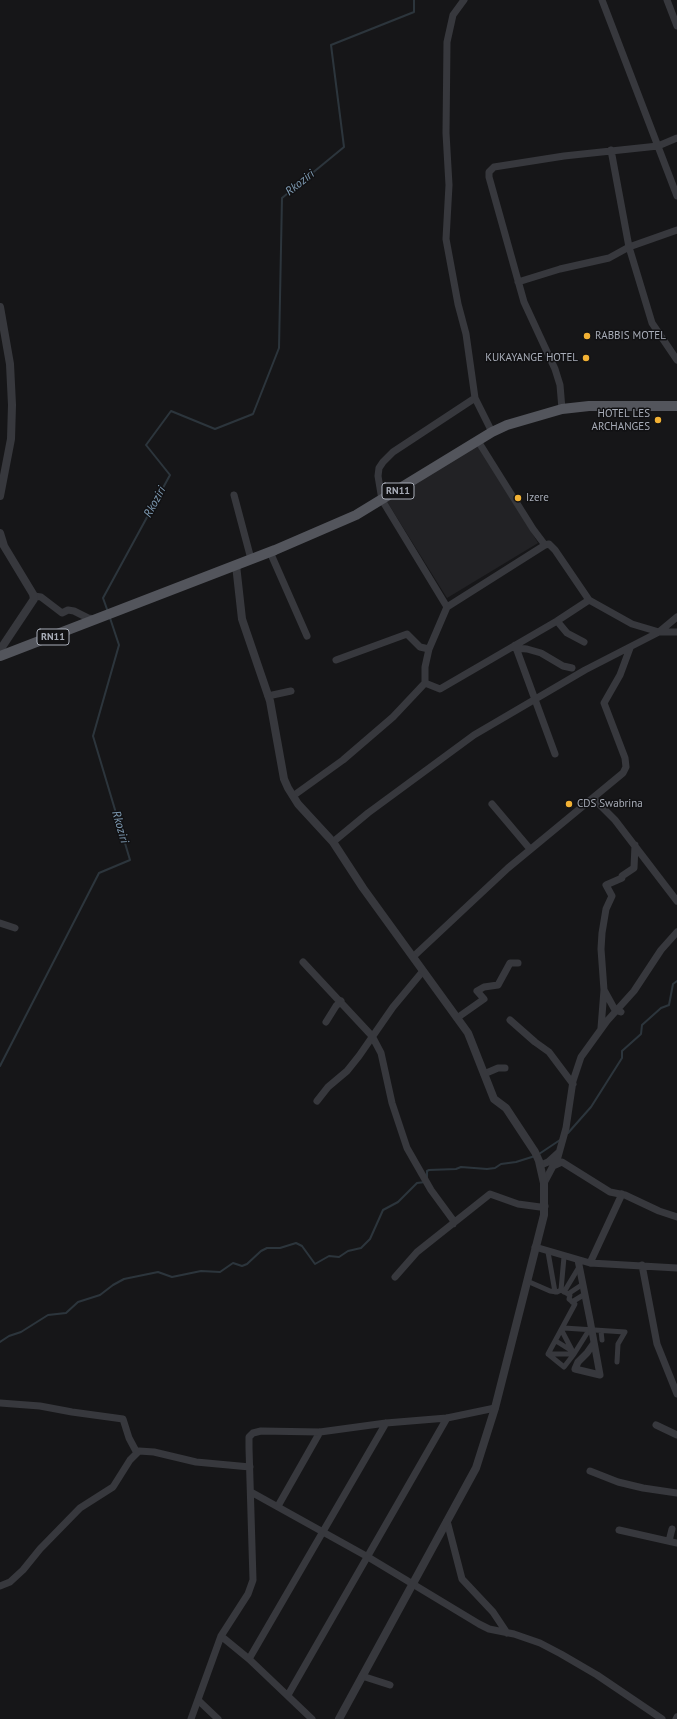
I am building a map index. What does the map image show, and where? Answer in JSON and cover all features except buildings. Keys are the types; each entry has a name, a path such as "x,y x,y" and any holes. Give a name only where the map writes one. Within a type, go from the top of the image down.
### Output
{"main road":[{"name":"RN11","path":"0,656 123,610 270,552 349,518 382,500 492,432 507,425 562,409 589,406 677,406"}],"street":[{"path":"464,0 453,15 447,42 446,126 448,185 446,239 458,304 466,334 475,398 492,432"},
{"path":"602,0 677,196"},
{"path":"667,0 677,26"},
{"path":"562,409 560,386 555,369 532,321 518,282 489,178 490,171 494,167 611,150 658,146 677,138"},
{"path":"611,150 629,247 654,327 677,360"},
{"path":"518,282 560,269 609,258 629,247 677,230"},
{"path":"0,307 10,364 12,405 11,439 0,496"},
{"path":"447,607 382,500 378,476 379,468 393,452 475,398"},
{"path":"478,441 545,545"},
{"path":"234,495 251,559"},
{"path":"0,533 4,546 34,596 40,597 62,613 68,610 74,611 88,618 102,618"},
{"path":"293,796 343,760 393,717 425,683 425,667 429,649 447,607 545,545 549,544 555,550 589,600 632,624 659,632 677,632"},
{"path":"270,552 307,636"},
{"path":"236,565 242,619 268,696 284,779 293,796 333,842 363,888 414,956 423,971 468,1033 494,1100 506,1108 535,1152 544,1183 545,1206 495,1408 476,1468 339,1719"},
{"path":"0,650 33,600 34,596"},
{"path":"425,683 440,690 515,647 589,600"},
{"path":"333,842 368,813 474,735 535,701 585,670 659,632 677,617"},
{"path":"557,621 568,633 584,642"},
{"path":"336,660 407,634 420,647 429,649"},
{"path":"515,647 546,655 563,666 572,668"},
{"path":"515,647 555,754"},
{"path":"414,956 464,907 530,849 594,799 623,773 626,767 625,758 604,703 620,675 630,648"},
{"path":"268,696 291,691"},
{"path":"594,799 615,820 675,895 677,901"},
{"path":"492,804 530,849"},
{"path":"634,868 635,845"},
{"path":"604,1026 604,990 601,949 606,908 612,896 606,885 622,878 622,876 634,868 648,863"},
{"path":"0,923 15,928"},
{"path":"556,1164 566,1128 573,1084 581,1057 604,1026 634,991 661,950 677,932"},
{"path":"303,962 372,1036 381,1053 392,1103 407,1148 431,1190 453,1220 453,1224"},
{"path":"457,1018 484,999 477,991 484,987 498,985 510,962 518,963"},
{"path":"318,1101 328,1087 347,1071 393,1007 423,971"},
{"path":"604,990 618,1011"},
{"path":"326,1022 341,1001"},
{"path":"510,1020 535,1042 550,1052 573,1084"},
{"path":"484,1074 498,1068 505,1068"},
{"path":"540,1165 548,1162 559,1152"},
{"path":"544,1183 553,1166 562,1162 610,1192 622,1194 677,1217"},
{"path":"395,1277 410,1259 490,1194 518,1204 540,1207 545,1206"},
{"path":"590,1263 622,1194"},
{"path":"535,1247 564,1257 578,1264 642,1265 677,1268"},
{"path":"548,1252 555,1292"},
{"path":"564,1257 564,1292"},
{"path":"578,1264 585,1294 600,1375 575,1369 578,1362 594,1343"},
{"path":"564,1292 578,1264"},
{"path":"642,1265 657,1344 677,1394"},
{"path":"527,1281 555,1292 564,1292 583,1284"},
{"path":"548,1354 563,1329 575,1304 568,1299 570,1295 564,1292"},
{"path":"572,1302 585,1294"},
{"path":"563,1329 625,1332 618,1344 617,1362"},
{"path":"563,1329 574,1353"},
{"path":"548,1354 564,1367 591,1330"},
{"path":"601,1331 602,1340"},
{"path":"609,1331 610,1338"},
{"path":"556,1341 574,1353"},
{"path":"548,1354 574,1353"},
{"path":"0,1403 40,1406 116,1419 123,1418 129,1438 137,1453"},
{"path":"191,1719 221,1636 248,1594 253,1580 249,1438 256,1431 320,1432 386,1423 447,1418 495,1408"},
{"path":"288,1695 447,1418"},
{"path":"249,1658 324,1533 386,1423"},
{"path":"656,1425 677,1435"},
{"path":"278,1506 320,1432"},
{"path":"0,1586 10,1582 23,1570 40,1549 80,1508 113,1487 130,1460 137,1453 144,1450 196,1462 250,1467"},
{"path":"590,1471 618,1482 643,1488 677,1493"},
{"path":"251,1492 368,1557 412,1585 479,1624 489,1629 540,1643 561,1654 597,1675 662,1719"},
{"path":"447,1521 462,1579 493,1612 507,1633"},
{"path":"668,1541 672,1529"},
{"path":"619,1530 677,1543"},
{"path":"221,1636 249,1658 312,1719"},
{"path":"362,1676 390,1685"},
{"path":"198,1700 218,1719"}],"shaded area":[{"path":"477,443 538,543 447,598 386,500"}],"waterway":[{"name":"Rkoziri","path":"108,612 103,598 170,475 146,445 171,411 215,429 253,414 279,348 282,198 344,147 331,45 414,12 414,0"},
{"name":"Rkoziri","path":"0,1066 99,873 130,860 93,736 119,645 110,618"},
{"path":"568,1133 591,1107 622,1058 622,1051 641,1034 642,1025 661,1008 669,1005 673,984 677,981"},
{"path":"539,1154 560,1140"},
{"path":"427,1178 427,1171 429,1170 456,1169 461,1167 487,1169 495,1168 501,1164 516,1162 535,1156"},
{"path":"0,1342 9,1336 21,1332 48,1315 66,1313 78,1302 100,1295 124,1279 158,1272 172,1277 201,1271 220,1272 233,1263 242,1266 247,1264 261,1251 267,1248 280,1248 296,1243 302,1246 315,1264 329,1256 339,1257 348,1251 361,1248 370,1239 383,1210 398,1202 417,1183 425,1182"}],"place":[{"name":"RABBIS MOTEL","path":"587,336"},
{"name":"KUKAYANGE HOTEL","path":"586,358"},
{"name":"HOTEL LES ARCHANGES","path":"658,420"},
{"name":"Izere","path":"518,498"},
{"name":"CDS Swabrina","path":"569,804"}]}
